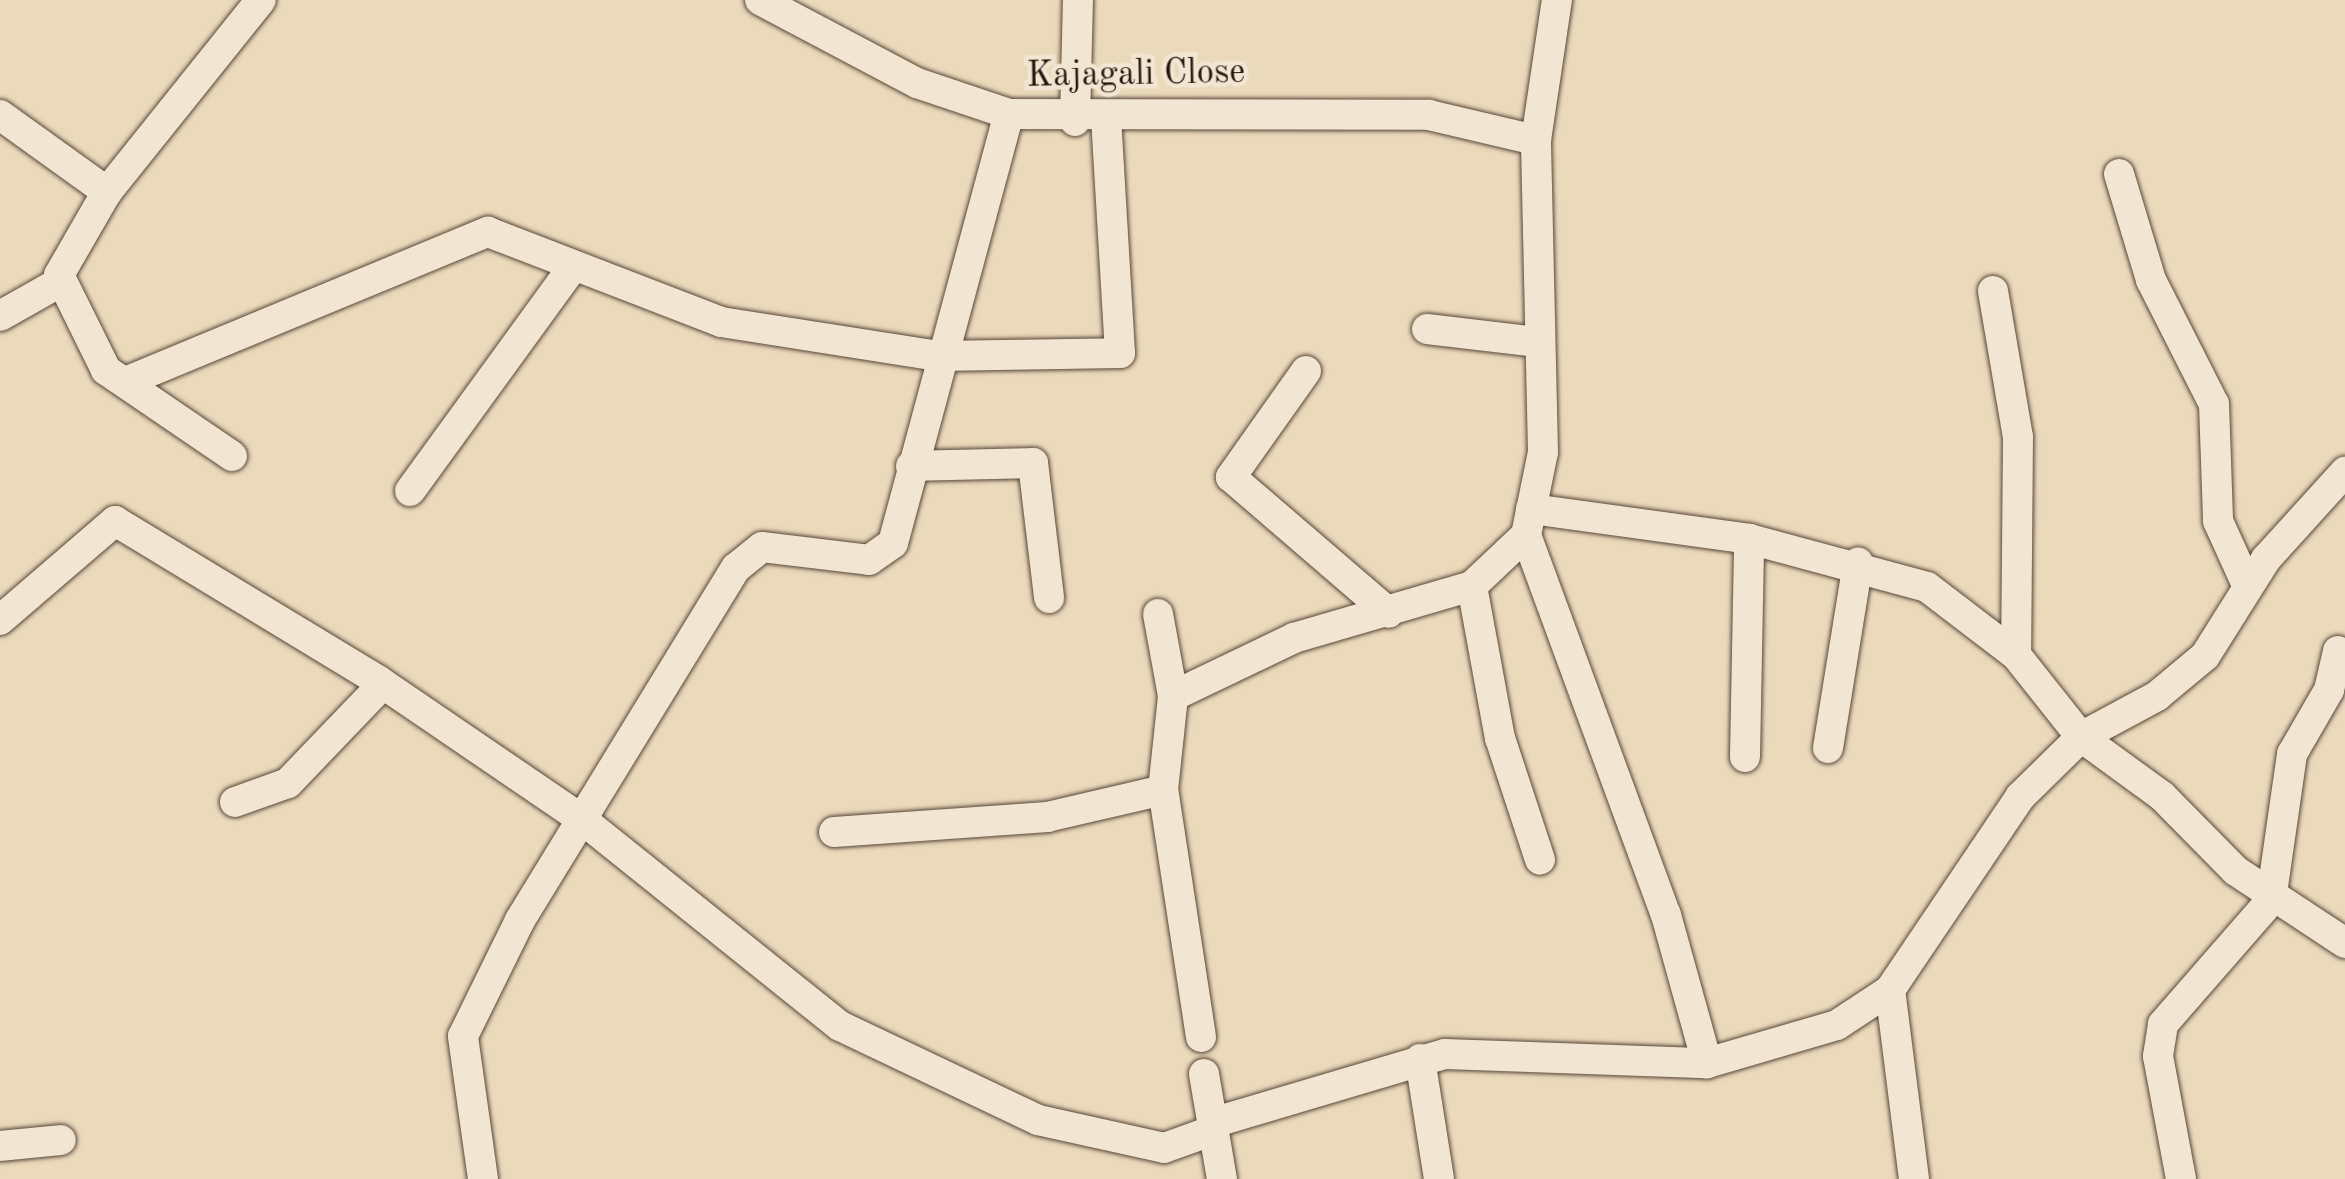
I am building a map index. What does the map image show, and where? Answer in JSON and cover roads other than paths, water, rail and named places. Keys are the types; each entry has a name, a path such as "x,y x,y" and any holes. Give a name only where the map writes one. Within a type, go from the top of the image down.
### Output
{"street":[{"path":"0,316 60,282 107,192 261,0"},
{"name":"Kajagali Close","path":"760,0 917,83 1009,114 1076,120 1282,108 1409,114 1536,140"},
{"path":"1076,120 1078,0"},
{"path":"1173,696 1294,638 1472,586 1529,522 1543,452 1536,140 1557,0"},
{"path":"484,1179 462,1036 584,821 747,555 762,547 885,555 1009,114"},
{"path":"0,115 107,192"},
{"path":"125,382 474,234 502,233 571,270 721,322 938,356 1120,353 1106,120"},
{"path":"2119,174 2146,270 2214,404 2218,521 2248,587"},
{"path":"410,491 571,270"},
{"path":"60,282 106,370 232,456"},
{"path":"1993,291 2018,437 2016,655"},
{"path":"1427,329 1538,342"},
{"path":"1306,371 1230,477 1389,613"},
{"path":"912,466 1032,464 1049,598"},
{"path":"0,620 115,520 383,684 584,821 788,992 896,1057 1083,1132 1164,1148 1208,1128 1420,1058 1498,1050 1639,1068 1707,1063 1837,1025 1890,990 2020,797 2082,737 2183,678 2248,587 2345,472"},
{"path":"1529,522 1749,539 1858,562 1927,587 2016,655 2082,737 2162,796 2271,900 2345,943"},
{"path":"1529,522 1666,915 1707,1063"},
{"path":"1746,757 1749,539"},
{"path":"1828,748 1858,562"},
{"path":"1472,586 1500,738 1540,860"},
{"path":"1158,614 1173,696 1163,790 1201,1038"},
{"path":"2181,1179 2158,1056 2163,1024 2271,900 2292,754 2338,670 2338,651"},
{"path":"234,802 288,784 383,684"},
{"path":"834,832 1047,816 1163,790"},
{"path":"1890,990 1914,1179"},
{"path":"1420,1058 1439,1179"},
{"path":"1204,1074 1208,1128 1222,1179"},
{"path":"0,1146 62,1140"}]}
